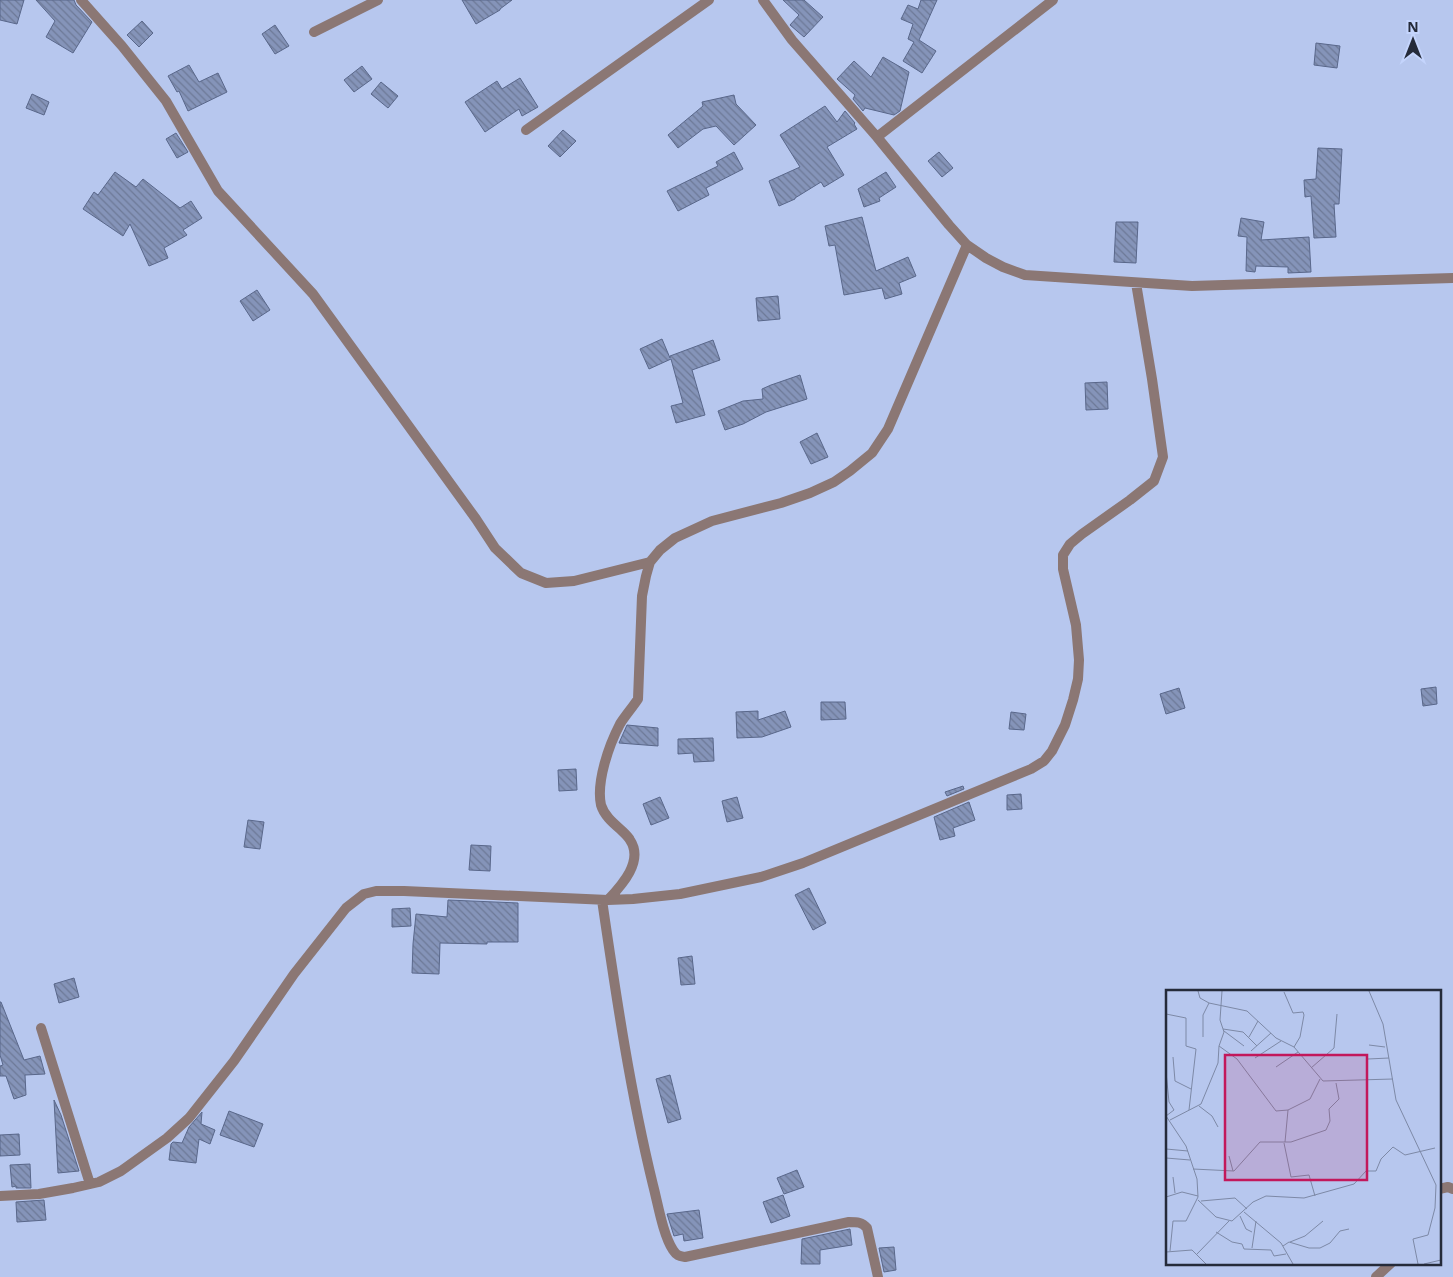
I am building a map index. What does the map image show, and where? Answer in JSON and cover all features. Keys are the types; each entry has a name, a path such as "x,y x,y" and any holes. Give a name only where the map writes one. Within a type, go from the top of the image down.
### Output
{"street":[{"path":"81,0 122,46 166,101 218,191 313,294 495,548 521,573 546,583 574,582 650,562"},
{"path":"314,32 378,0"},
{"path":"526,130 709,0"},
{"path":"763,0 792,40 877,136 949,225 967,244 995,263 1026,275 1192,286 1453,278"},
{"path":"877,136 1054,0"},
{"path":"605,900 621,886 630,872 635,859 634,849 630,840 603,812 600,798 601,778 612,740 621,723 638,699 642,596 650,562 660,550 676,538 712,521 781,503 810,493 834,482 872,453 888,429 967,244"},
{"path":"0,1196 39,1194 99,1182 121,1171 166,1138 188,1118 234,1061 300,967 346,908 364,894 376,891 605,900 680,894 761,877 802,863 1032,769 1044,760 1052,751 1065,725 1078,679 1079,660 1076,625 1063,569 1063,555 1070,544 1082,534 1154,481 1163,457 1136,283"},
{"path":"605,900 635,1106 659,1209 667,1239 673,1250 678,1256 686,1257 849,1222 858,1222 864,1224 867,1228 878,1277"},
{"path":"41,1028 90,1184"},
{"path":"1440,1189 1448,1187 1453,1189"},
{"path":"1376,1277 1390,1264"}],"building":[{"path":"0,0 24,0 17,24 0,20"},
{"path":"36,0 74,0 76,5 92,22 73,53 46,37 55,21"},
{"path":"462,0 512,0 500,10 476,24"},
{"path":"783,0 804,0 823,17 804,37 790,25 799,15"},
{"path":"921,0 937,0 919,40 936,51 922,73 903,61 914,42 908,39 913,24 901,19 908,5 918,9"},
{"path":"142,21 153,33 139,47 127,35"},
{"path":"275,25 289,46 275,54 262,34"},
{"path":"1316,43 1340,46 1337,68 1314,65"},
{"path":"883,57 909,72 900,111 894,115 865,108 863,111 853,99 855,95 837,79 854,61 871,77"},
{"path":"189,65 199,82 218,73 227,92 188,111 179,91 177,92 168,76"},
{"path":"362,66 372,79 354,92 344,80"},
{"path":"520,78 538,107 522,116 519,109 485,132 465,102 497,81 502,89"},
{"path":"381,82 398,96 388,108 371,94"},
{"path":"32,94 49,102 44,115 26,108"},
{"path":"734,95 736,104 756,125 734,145 716,126 703,129 678,148 668,135 703,106 702,102"},
{"path":"825,106 837,122 845,111 855,123 857,129 827,147 844,175 824,187 821,182 795,199 779,206 769,181 800,167 780,135"},
{"path":"563,130 576,141 560,157 548,146"},
{"path":"176,133 188,152 177,158 166,139"},
{"path":"1318,148 1342,149 1339,204 1334,204 1336,237 1314,238 1311,196 1305,197 1304,180 1316,179"},
{"path":"734,152 743,169 706,188 709,195 678,211 667,191 718,166 716,162"},
{"path":"939,152 953,168 942,177 928,161"},
{"path":"115,172 136,187 143,179 180,208 191,201 202,218 183,230 187,235 164,248 168,258 149,266 130,224 123,236 83,209 94,192 98,195"},
{"path":"886,172 896,187 879,198 880,201 864,207 858,189"},
{"path":"862,217 876,271 908,257 916,276 899,283 902,294 885,299 882,288 844,295 835,245 829,246 825,226"},
{"path":"1241,218 1264,222 1261,240 1309,237 1311,272 1288,273 1288,267 1256,266 1255,272 1246,271 1247,237 1238,236"},
{"path":"1116,222 1138,222 1136,263 1114,262"},
{"path":"257,290 270,310 253,321 240,301"},
{"path":"778,296 780,319 758,321 756,298"},
{"path":"662,339 670,358 670,356 713,340 720,360 692,370 705,415 676,423 671,406 683,403 671,359 649,369 640,349"},
{"path":"800,375 807,399 766,412 743,424 725,430 718,411 743,401 763,399 762,389"},
{"path":"1107,382 1108,409 1086,410 1085,383"},
{"path":"817,433 828,457 811,464 800,442"},
{"path":"1436,687 1437,704 1423,706 1421,689"},
{"path":"1179,688 1185,708 1166,714 1160,694"},
{"path":"821,702 845,702 846,719 821,720"},
{"path":"758,711 758,720 785,711 791,727 762,737 737,738 736,712"},
{"path":"1011,712 1026,714 1024,730 1009,729"},
{"path":"627,725 658,728 658,746 619,743"},
{"path":"713,738 714,761 694,762 693,753 678,754 678,739"},
{"path":"576,769 577,790 559,791 558,770"},
{"path":"963,786 964,789 947,796 945,792"},
{"path":"1021,794 1022,809 1007,810 1007,795"},
{"path":"660,797 669,818 651,825 643,804"},
{"path":"737,797 743,818 727,822 722,801"},
{"path":"969,802 975,820 953,828 955,836 940,840 934,817"},
{"path":"248,820 264,822 260,849 244,847"},
{"path":"471,845 491,846 490,871 469,870"},
{"path":"809,888 826,923 813,930 795,895"},
{"path":"448,900 518,903 518,942 487,942 487,944 440,943 439,974 412,973 416,914 447,917"},
{"path":"410,908 411,926 392,927 392,909"},
{"path":"692,956 695,984 681,985 678,958"},
{"path":"74,978 79,997 59,1003 54,984"},
{"path":"0,1002 24,1060 40,1056 45,1074 25,1075 26,1095 14,1099 6,1076 0,1076 0,1066 3,1065 0,1055"},
{"path":"670,1075 681,1119 668,1123 656,1079"},
{"path":"54,1100 61,1115 79,1171 58,1173"},
{"path":"229,1111 263,1124 254,1147 220,1135"},
{"path":"202,1112 201,1124 215,1130 210,1144 199,1139 196,1163 169,1160 171,1144 173,1142 182,1143 189,1127"},
{"path":"19,1134 20,1155 0,1156 0,1135"},
{"path":"30,1164 31,1188 12,1187 10,1165"},
{"path":"797,1170 804,1187 784,1194 777,1178"},
{"path":"783,1195 790,1216 771,1223 763,1202"},
{"path":"44,1200 46,1220 17,1222 16,1202"},
{"path":"699,1210 703,1238 684,1241 683,1234 674,1236 667,1214"},
{"path":"850,1229 852,1245 820,1250 820,1264 801,1264 802,1239"},
{"path":"894,1247 896,1270 884,1272 879,1248"}]}
